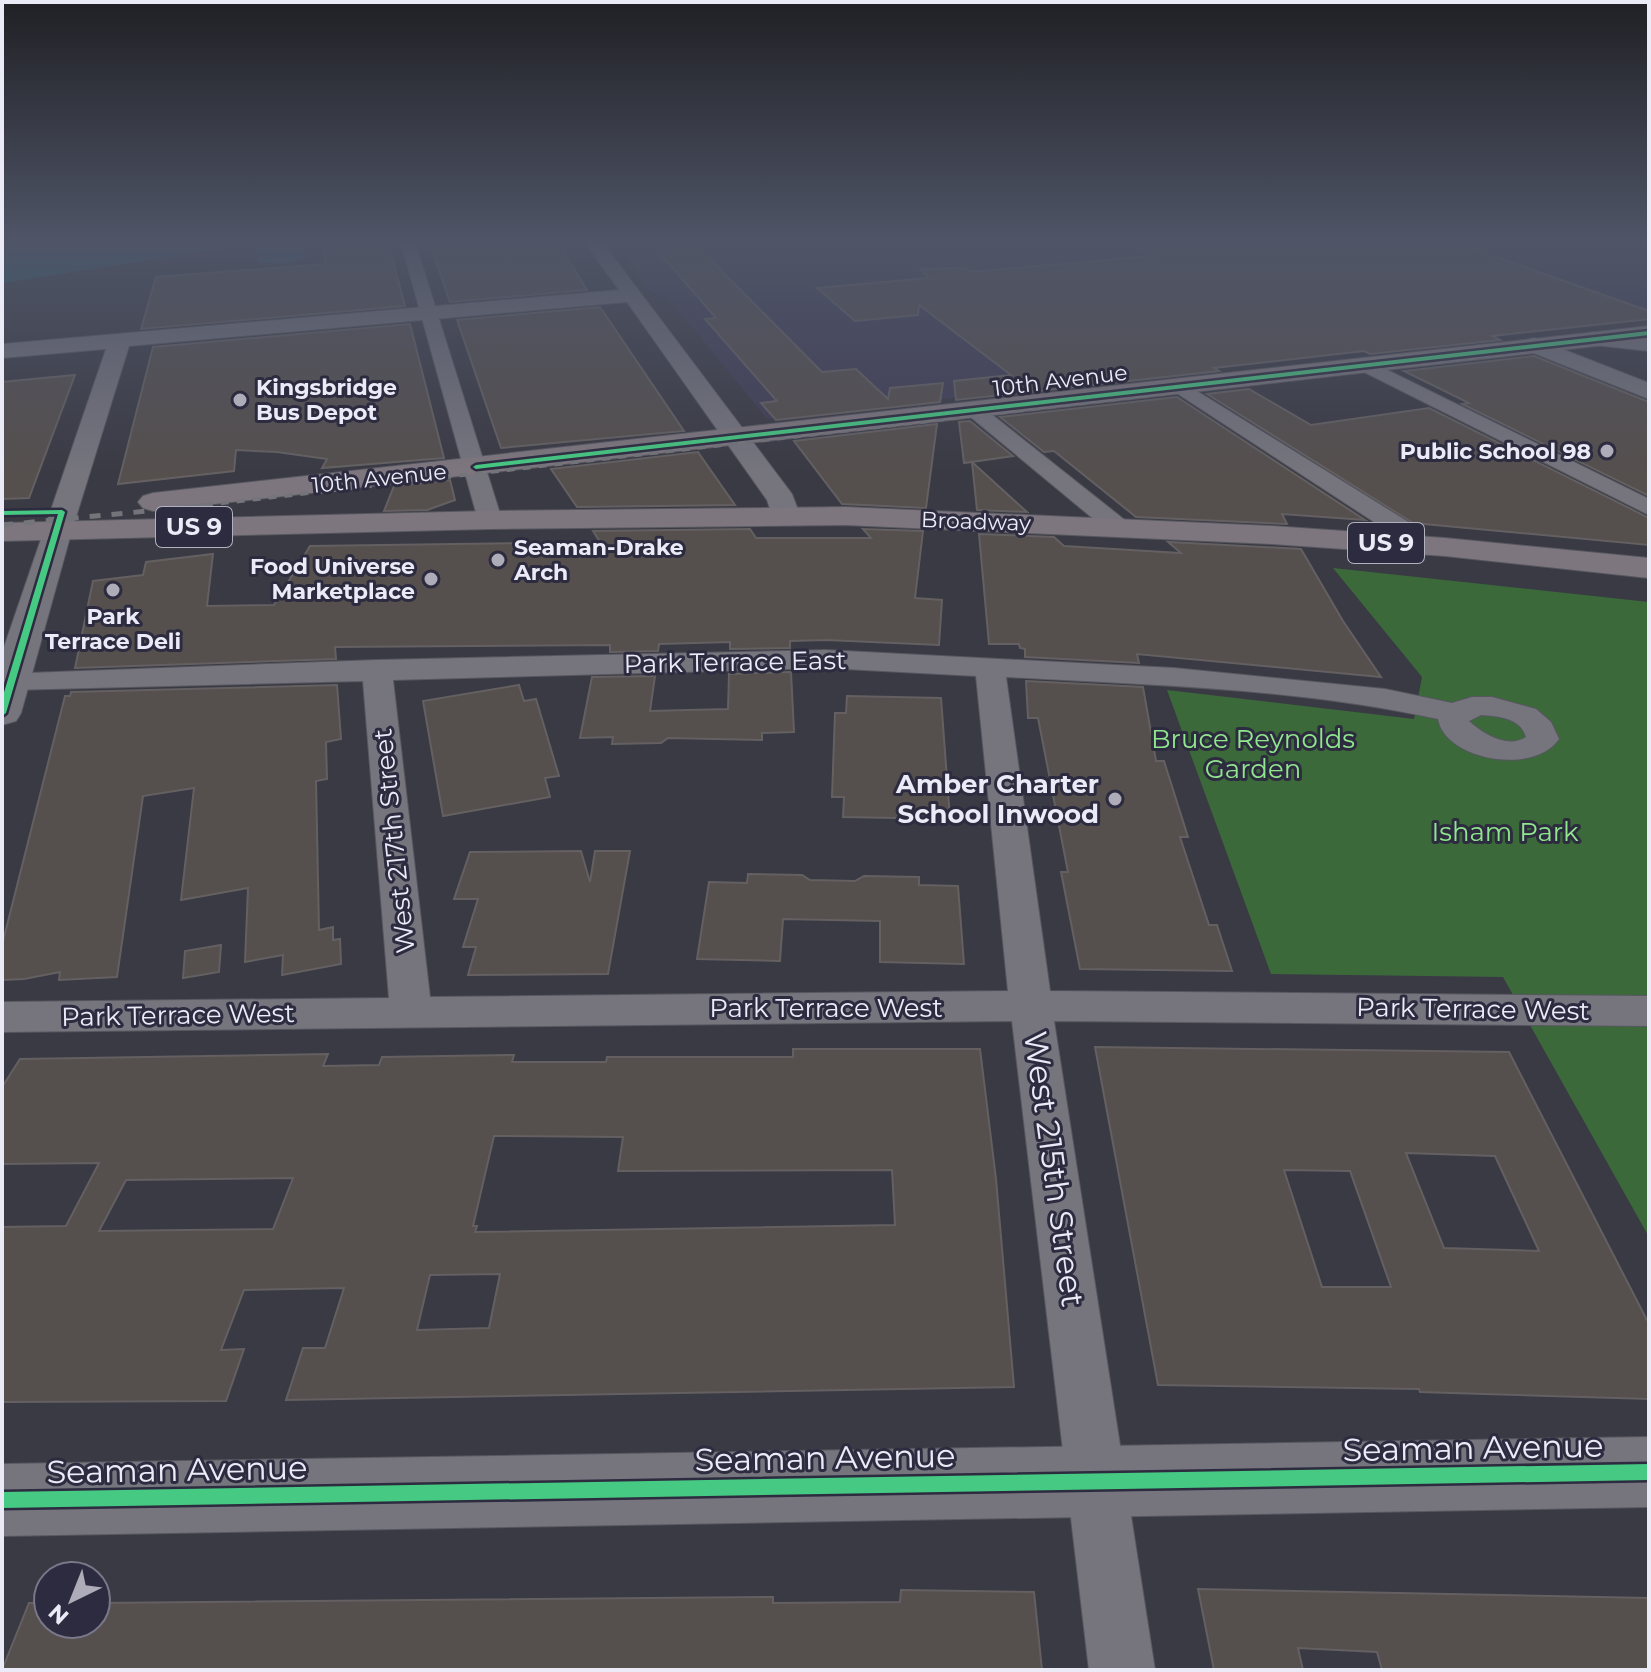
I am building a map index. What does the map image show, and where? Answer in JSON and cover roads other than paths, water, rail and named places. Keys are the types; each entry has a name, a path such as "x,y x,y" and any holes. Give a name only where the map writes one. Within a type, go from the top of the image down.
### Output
{"main road":[{"name":"10th Avenue","path":"59,521 476,467 1649,333"},
{"name":"Broadway","path":"2,513 59,521 301,525 785,515 1117,526 1411,545 1649,568"},
{"name":"Broadway","path":"2,532 59,521"}],"street":[{"path":"2,351 375,317"},
{"path":"431,317 490,520"},
{"path":"648,317 782,500 785,515"},
{"path":"1592,339 1649,344"},
{"path":"7,697 59,521 118,346 117,341"},
{"path":"1534,345 1649,392"},
{"path":"1363,364 1649,508"},
{"path":"1179,386 1401,528 1411,545"},
{"path":"974,410 1117,526"},
{"name":"Park Terrace East","path":"7,697 377,669 826,659 1174,677 1385,698 1455,713"},
{"name":"West 215th Street","path":"990,667 1031,1006 1122,1670"},
{"name":"West 217th Street","path":"377,669 411,1012"},
{"name":"Park Terrace West","path":"2,1017 1031,1006 1649,1011"},
{"name":"Seaman Avenue","path":"2,1500 1096,1479 1649,1472"}],"railway":[{"path":"1478,357 1649,337"},
{"path":"189,507 1495,355"},
{"path":"2,525 210,505"}],"place":[{"name":"Kingsbridge Bus Depot","path":"240,400"},
{"name":"Public School 98","path":"1607,451"},
{"name":"Seaman-Drake Arch","path":"498,560"},
{"name":"Food Universe Marketplace","path":"431,579"},
{"name":"Park Terrace Deli","path":"113,590"},
{"name":"Amber Charter School Inwood","path":"1115,799"}],"park label":[{"name":"Bruce Reynolds Garden","path":"1253,754"},
{"name":"Isham Park","path":"1505,832"}]}
